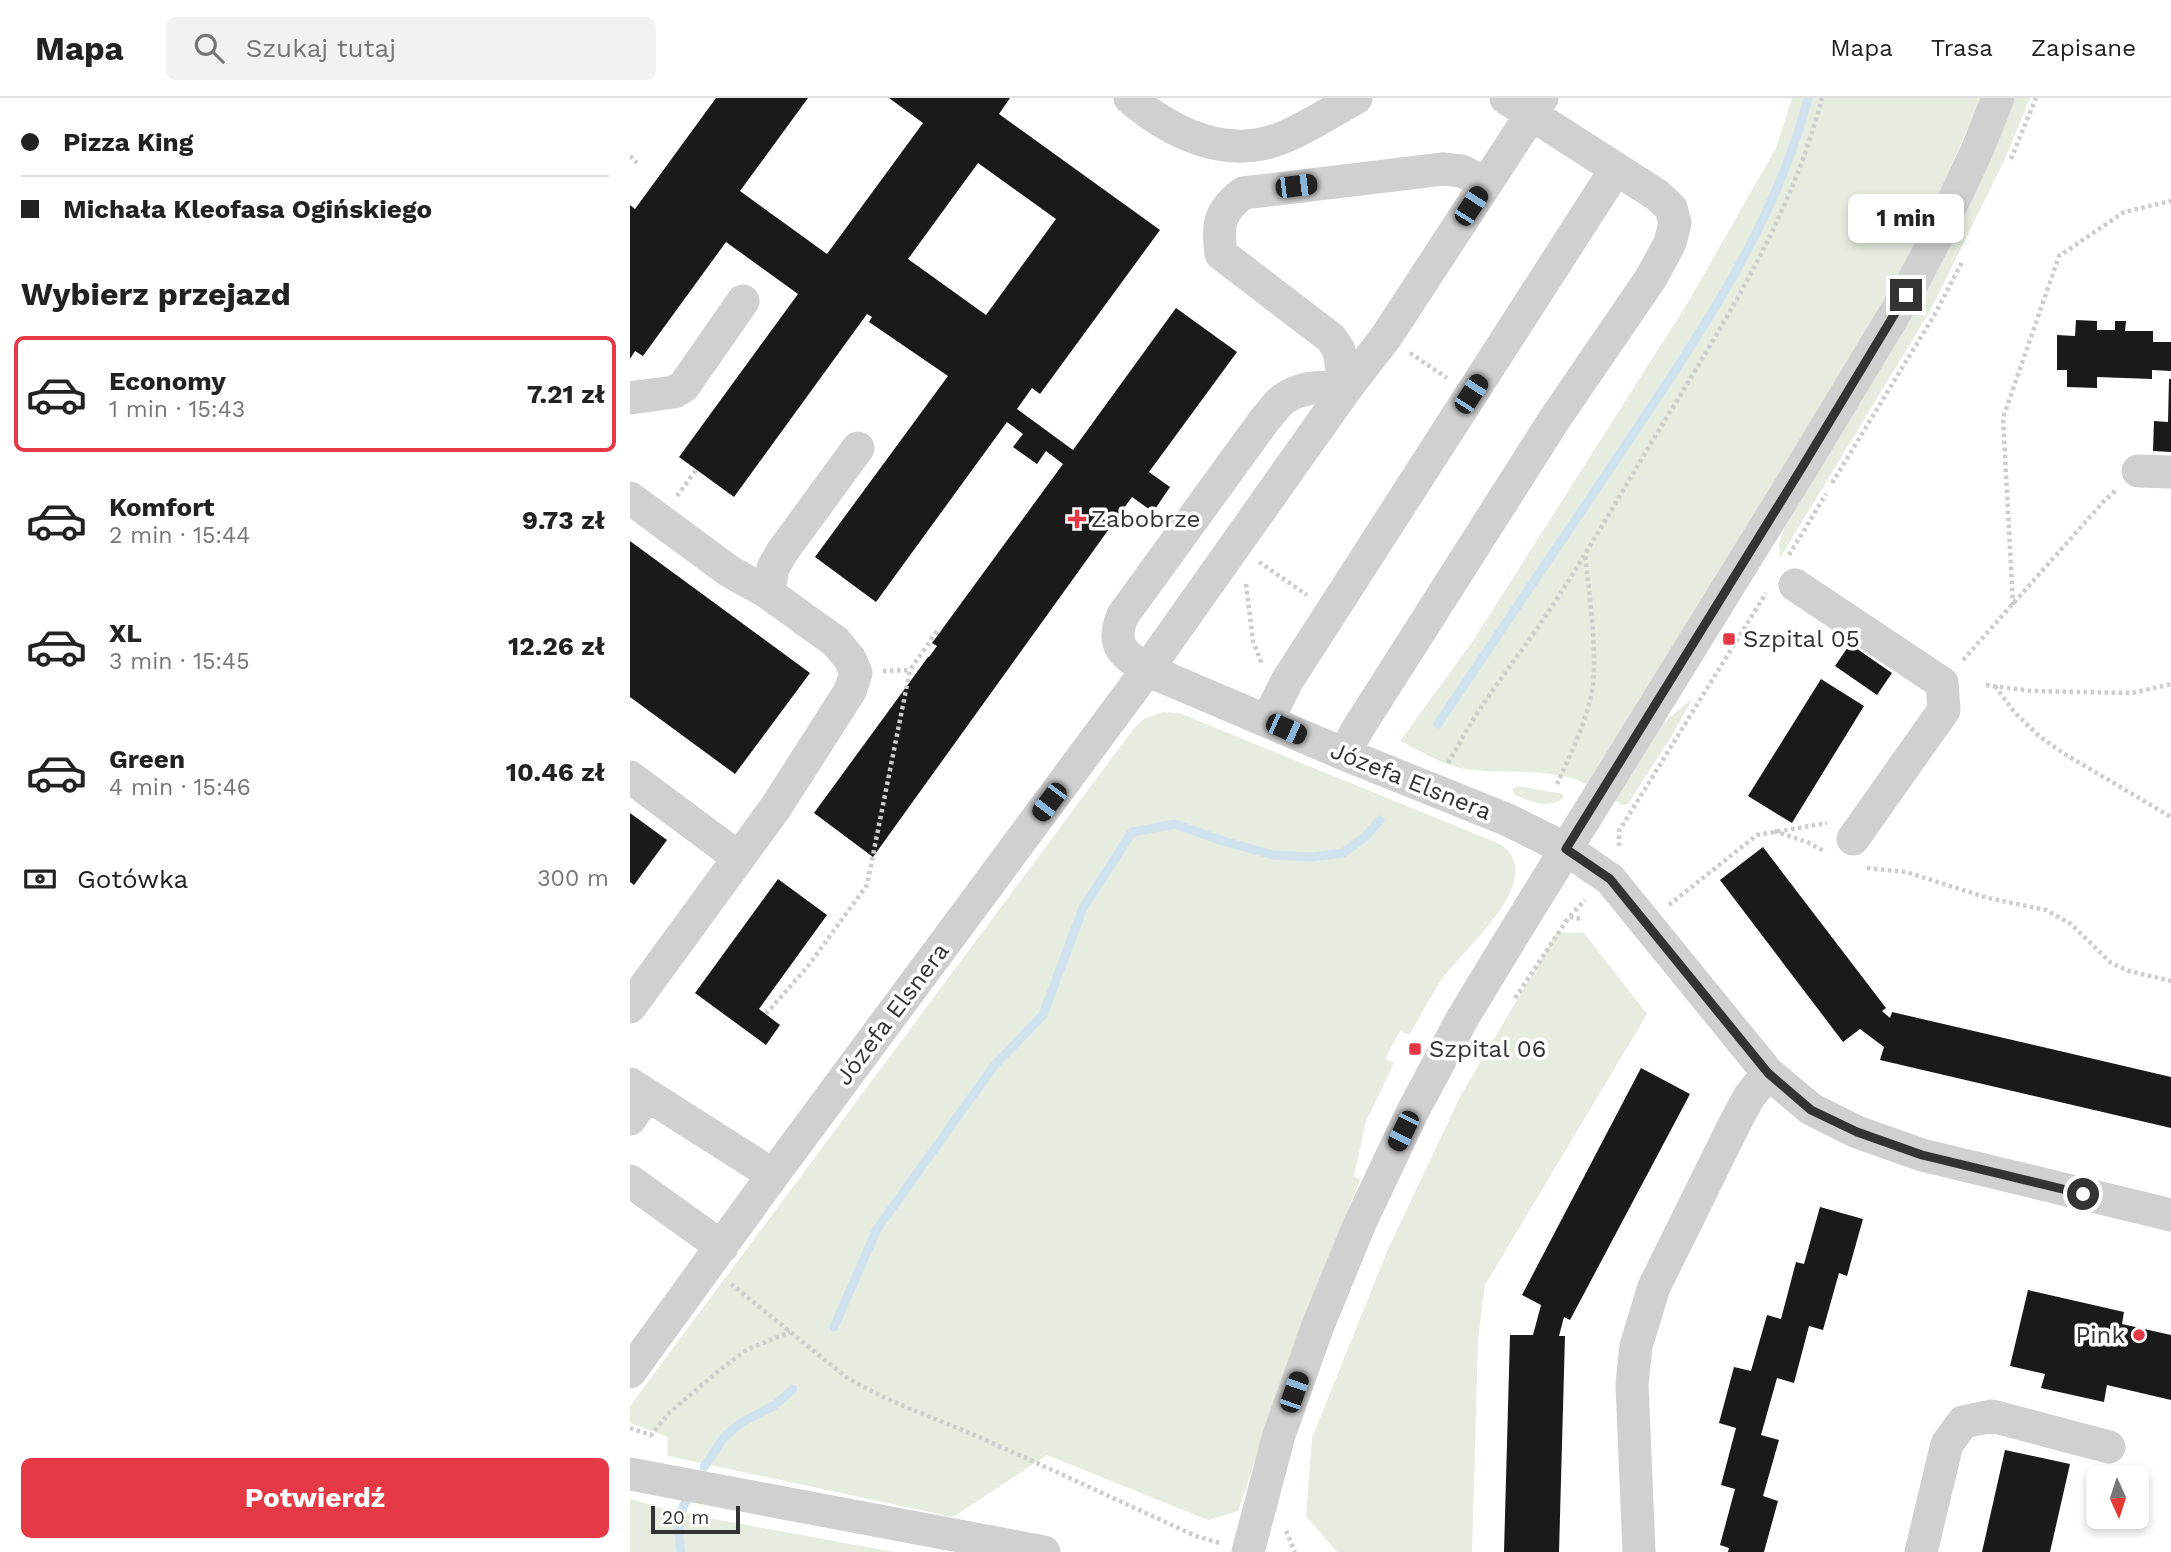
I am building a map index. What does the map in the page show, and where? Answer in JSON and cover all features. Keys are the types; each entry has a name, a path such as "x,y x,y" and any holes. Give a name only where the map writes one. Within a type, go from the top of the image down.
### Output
{"street":[{"path":"1130,98 1184,134 1204,142 1230,146 1256,146 1283,138 1356,98"},
{"path":"1238,1549 1317,1328 1360,1223 1413,1111 1462,1019 1906,295 1944,222 1998,98"},
{"path":"1344,754 1554,420 1651,278 1670,243 1675,223 1671,208 1657,195 1616,169 1527,103 1486,184 1386,337 1345,390 1147,670 1126,655 1117,642 1117,629 1123,615 1266,418 1285,398 1308,389 1327,387 1345,390"},
{"path":"1345,390 1339,350 1331,338 1221,254 1218,232 1230,203 1243,192 1443,169 1462,171 1486,184"},
{"path":"1267,721 1287,681 1616,169"},
{"path":"630,397 674,392 684,386 743,301"},
{"path":"768,593 773,568 782,552 858,448"},
{"path":"2138,471 2171,472"},
{"path":"630,498 729,571 768,593 836,642 850,659 856,673 850,691 776,807 630,1007"},
{"path":"1783,584 1942,683 1944,710 1844,846"},
{"name":"Józefa Elsnera","path":"630,1372 1147,670 1508,820 1566,849 1610,879 1768,1073 1811,1110 1857,1132 1922,1155 2171,1215"},
{"path":"630,777 739,858"},
{"path":"1639,1552 1632,1384 1641,1325 1654,1287 1729,1135 1749,1097 1768,1073"},
{"path":"635,1099 773,1175"},
{"path":"630,1181 715,1256"},
{"path":"1921,1552 1947,1444 1963,1422 1992,1416 2109,1447"},
{"path":"630,1474 1044,1552"}],"path":[{"path":"1445,769 1477,714 1550,609 1585,553 1751,275 1797,176 1813,133 1822,98"},
{"path":"630,156 637,163"},
{"path":"2014,605 2003,418 2059,256 2124,212 2171,201"},
{"path":"1386,337 1471,394"},
{"path":"1942,683 2104,501 2138,471"},
{"path":"1230,552 1247,586 1253,641 1262,664 1269,669"},
{"path":"1557,784 1574,746 1590,698 1594,673 1585,553"},
{"path":"1623,854 1619,847 1619,831 1783,584"},
{"path":"766,1014 807,966 867,885 910,670 937,631 940,633"},
{"path":"1986,685 2032,691 2118,693 2171,684"},
{"path":"1995,686 2015,713 2039,736 2171,817"},
{"path":"1774,831 1807,842 1844,846"},
{"path":"1665,908 1757,835 1774,831 1844,846 1906,872 1988,898 2046,910 2071,924 2111,963 2129,971 2171,981"},
{"path":"1511,1004 1569,917 1582,919"},
{"path":"715,1256 790,1332 846,1377 867,1390 971,1433 1196,1536 1238,1549"},
{"path":"630,1428 651,1435 670,1412 720,1369 748,1349 790,1332"},
{"path":"1286,1529 1295,1552"}],"shaded area":[{"path":"1792,98 1981,98 1925,225 1893,285 1587,784 1573,778 1542,773 1465,769 1441,761 1400,741 1473,641 1687,304 1776,148"},
{"path":"2015,98 2030,98 2005,159 1930,311 1780,558 1779,544 1785,526 1992,155"},
{"path":"1693,698 1628,804 1622,805 1614,800 1661,725"},
{"path":"1162,712 1179,713 1500,844 1514,861 1515,875 1511,891 1502,907 1442,979 1409,1035 1400,1031 1385,1059 1394,1063 1366,1122 1354,1176 1360,1180 1302,1322 1238,1511 1208,1520 1047,1455 953,1517 668,1456 668,1437 630,1423 630,1406 1135,727 1144,719"},
{"path":"1518,786 1563,794 1563,798 1545,804 1533,802 1514,795 1513,789"},
{"path":"1557,932 1584,933 1647,1014 1485,1285 1478,1340 1472,1552 1337,1552 1306,1516 1312,1438 1388,1249 1461,1095"},
{"path":"630,1499 676,1512 894,1552 630,1552"}],"building":[{"path":"716,98 808,98 740,191 827,254 923,123 889,98 1010,98 999,114 1160,230 1040,394 1032,388 1017,409 1073,450 1176,308 1237,352 1149,472 1170,487 1153,512 1132,497 873,857 814,813 937,646 932,643 1063,464 1046,451 1037,464 1013,447 1023,434 1007,422 876,602 815,557 948,376 869,322 872,317 867,314 734,497 679,457 798,294 726,242 643,356 635,351 630,359 630,205 635,209","holes":["978,163 1056,219 986,315 908,259"]},
{"path":"2076,320 2097,321 2097,330 2115,330 2115,321 2126,321 2125,331 2153,331 2153,342 2171,342 2171,371 2152,370 2152,379 2097,377 2097,388 2067,387 2067,370 2057,370 2057,335 2075,336"},
{"path":"2169,379 2171,452 2153,451 2154,421 2168,422"},
{"path":"630,541 810,673 735,774 630,697"},
{"path":"1850,644 1892,673 1877,695 1835,666"},
{"path":"1821,679 1864,706 1792,823 1748,796"},
{"path":"630,813 667,840 634,885 630,882"},
{"path":"1763,847 1886,1008 1882,1011 1890,1018 1892,1012 2171,1077 2171,1128 1880,1060 1884,1047 1860,1029 1843,1042 1720,880"},
{"path":"778,879 827,915 759,1009 780,1025 766,1045 695,993"},
{"path":"1641,1068 1690,1094 1570,1320 1564,1317 1559,1336 1565,1336 1559,1552 1504,1552 1510,1335 1533,1335 1541,1305 1522,1295"},
{"path":"1820,1207 1863,1219 1847,1276 1839,1273 1823,1330 1809,1326 1794,1383 1777,1378 1761,1435 1779,1440 1763,1496 1778,1501 1764,1552 1728,1552 1729,1548 1720,1545 1735,1489 1721,1485 1736,1428 1719,1423 1734,1367 1751,1371 1767,1315 1781,1319 1796,1262 1804,1264"},
{"path":"2028,1290 2124,1312 2122,1324 2171,1335 2171,1400 2107,1385 2104,1402 2041,1388 2045,1374 2010,1366"},
{"path":"2005,1450 2070,1464 2050,1552 1982,1552"}],"waterway":[{"path":"1438,724 1704,326 1754,238 1775,193 1808,98"},
{"path":"834,1327 877,1229 993,1067 1043,1015 1083,908 1132,832 1175,824 1273,855 1312,857 1343,853 1365,837 1380,820"},
{"path":"704,1467 724,1437 741,1423 775,1405 793,1389"},
{"path":"681,1552 679,1525 687,1499"}],"place":[{"name":"Zabobrze","path":"1077,519"},
{"name":"Szpital 05","path":"1729,639"},
{"name":"Szpital 06","path":"1415,1049"},
{"name":"Pink","path":"2139,1335"}],"route":[{"path":"1906,295 1566,849 1610,879 1768,1073 1811,1110 1857,1132 1922,1155 2083,1194"}]}
